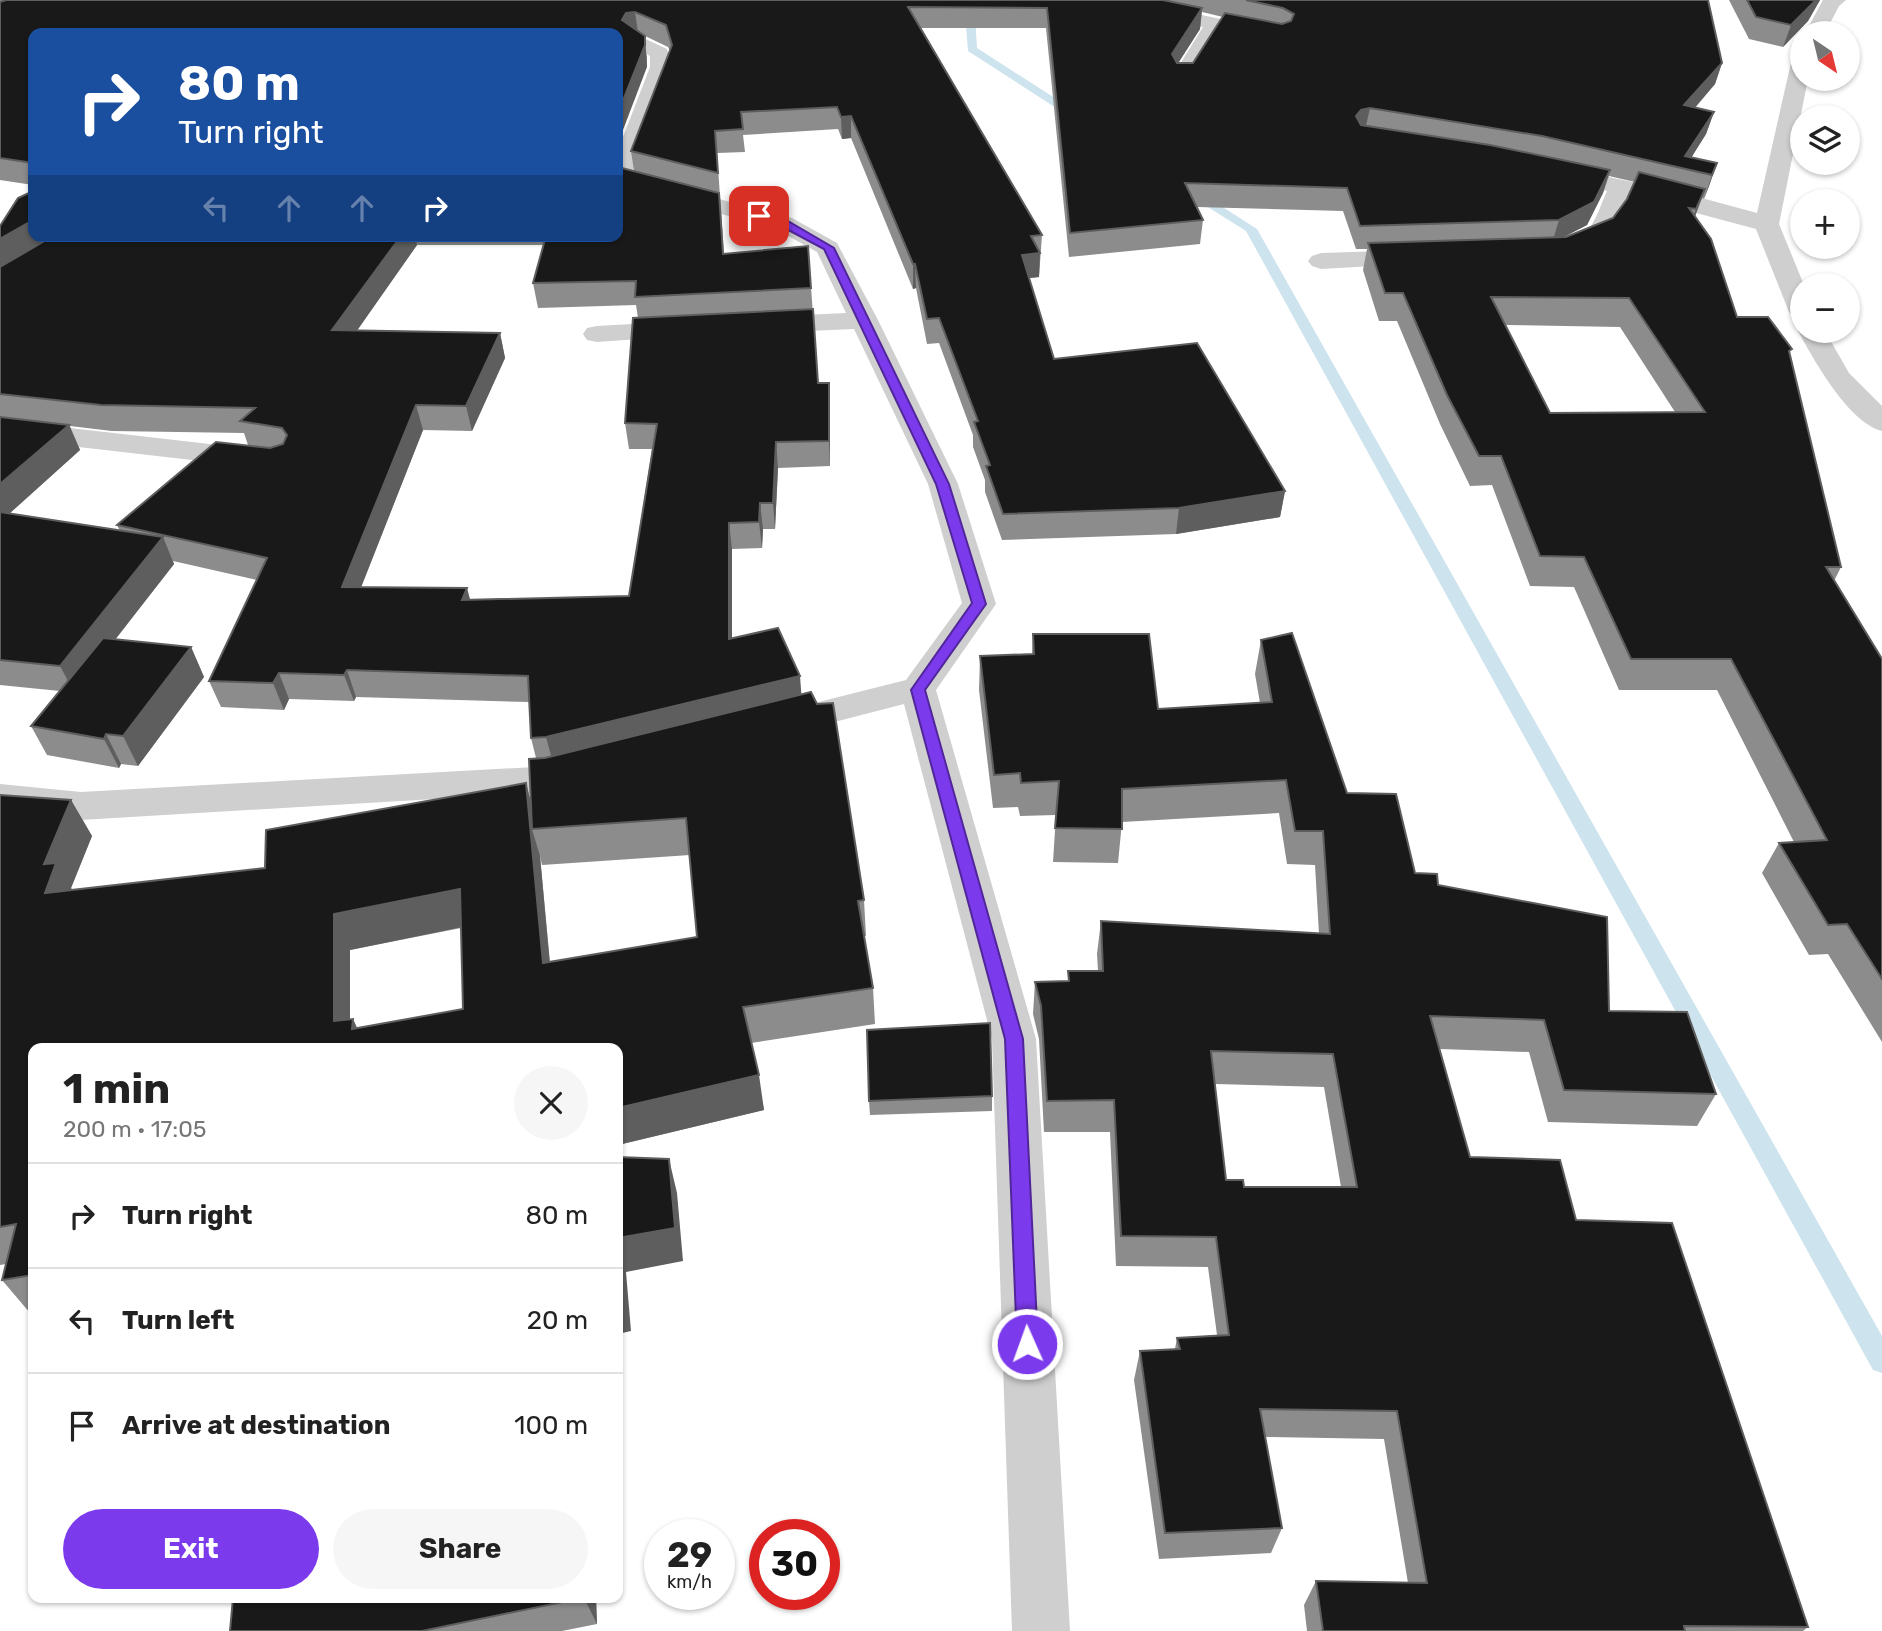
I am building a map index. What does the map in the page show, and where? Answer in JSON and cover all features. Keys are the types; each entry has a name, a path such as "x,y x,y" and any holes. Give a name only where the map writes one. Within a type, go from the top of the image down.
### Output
{"street":[{"path":"1103,0 1279,37"},
{"path":"1821,21 1831,1"},
{"path":"1183,77 1215,24"},
{"path":"623,167 661,67 660,53 637,41"},
{"path":"1790,282 1767,224 1795,91"},
{"path":"1527,167 1672,197 1767,224"},
{"path":"623,181 783,223 828,248 943,484 979,604 918,690 750,731"},
{"path":"1543,254 1557,254 1593,239 1604,225 1620,188"},
{"path":"1321,261 1446,257"},
{"path":"597,334 865,320"},
{"path":"1819,343 1837,377 1882,422"},
{"path":"0,429 279,461"},
{"path":"918,690 1014,1039 1033,1628"},
{"path":"0,798 81,806 290,796 553,779 619,763"}],"building":[{"path":"1163,0 1202,8 1172,54 1177,63 1193,63 1225,13 1282,24 1291,21 1294,14 1283,8 1246,0 1708,0 1722,63 1684,105 1714,112 1685,156 1717,163 1712,175 1542,136 1370,108 1361,110 1356,116 1361,125 1490,145 1610,170 1594,202 1559,220 1360,226 1347,188 1185,183 1203,220 1070,233 1047,8 908,7 1042,235 1031,236 1040,253 1022,255 1054,359 1197,343 1285,491 1179,508 1003,514 986,466 990,465 974,422 978,421 939,318 927,319 915,264 851,116 841,117 837,107 741,112 743,129 715,131 718,173 631,151 672,45 666,25 635,12 626,13 622,20 645,36 645,45 623,100 623,28 28,28 28,162 0,158 0,2"},
{"path":"1747,0 1816,0 1795,21 1790,21 1790,25 1756,17"},
{"path":"623,168 719,193 723,254 808,246 811,288 635,297 636,281 533,283 544,242 623,242"},
{"path":"1639,172 1705,189 1696,209 1689,208 1711,239 1737,317 1768,317 1792,349 1789,351 1841,567 1826,567 1882,659 1882,979 1847,924 1828,925 1779,843 1827,840 1731,659 1631,659 1584,557 1540,556 1501,456 1479,456 1447,395 1403,293 1385,293 1368,243 1566,237 1613,218 1627,199","holes":["1491,297 1629,298 1705,412 1550,413"]},
{"path":"28,193 28,223 0,239 0,226 18,198"},
{"path":"43,242 397,242 332,330 500,333 466,406 416,405 342,587 467,588 462,600 629,596 657,424 625,423 633,318 813,309 818,383 829,383 829,441 776,442 773,503 760,503 759,522 729,523 729,639 778,628 800,676 546,737 531,738 528,676 347,670 344,675 279,673 273,683 209,681 267,558 117,525 216,442 270,448 283,444 287,435 282,428 240,421 255,408 101,405 0,394 0,267"},
{"path":"0,417 69,425 0,484"},
{"path":"0,512 163,537 60,666 0,660"},
{"path":"1292,633 1347,793 1396,794 1415,873 1437,874 1438,885 1607,917 1609,1011 1687,1012 1716,1094 1564,1090 1544,1020 1430,1016 1470,1157 1560,1160 1576,1220 1672,1223 1808,1627 1684,1626 1685,1631 1323,1631 1316,1581 1427,1583 1397,1411 1260,1409 1282,1528 1165,1533 1140,1351 1180,1349 1177,1338 1229,1335 1216,1237 1121,1236 1114,1100 1047,1101 1041,1006 1035,982 1069,981 1068,971 1103,971 1101,921 1330,934 1323,831 1295,831 1286,780 1122,789 1122,829 1055,828 1059,781 1021,783 1020,773 994,775 980,656 1034,654 1033,634 1149,634 1158,709 1272,702 1261,640","holes":["1211,1051 1333,1054 1357,1187 1244,1187 1243,1180 1226,1180"]},
{"path":"103,638 191,647 123,736 106,734 104,739 31,726"},
{"path":"811,692 817,704 833,703 864,900 858,901 873,988 743,1007 759,1075 623,1107 623,1043 28,1043 28,1276 2,1280 16,1224 0,1227 0,795 71,800 44,864 56,863 45,893 265,868 266,830 526,783 543,963 697,937 686,818 532,829 529,759 545,758","holes":["460,889 463,1009 352,1029 353,1019 334,1021 334,914"]},
{"path":"990,1023 992,1096 869,1101 867,1030"},
{"path":"623,1157 669,1159 675,1228 623,1237"},
{"path":"233,1603 558,1603 422,1631 230,1631"}],"waterway":[{"path":"969,0 972,49 1074,115"},
{"path":"1196,194 1251,229 1882,1361"}],"route":[{"path":"759,216 783,223 828,248 943,484 979,604 918,690 1014,1039 1027,1344"}]}
